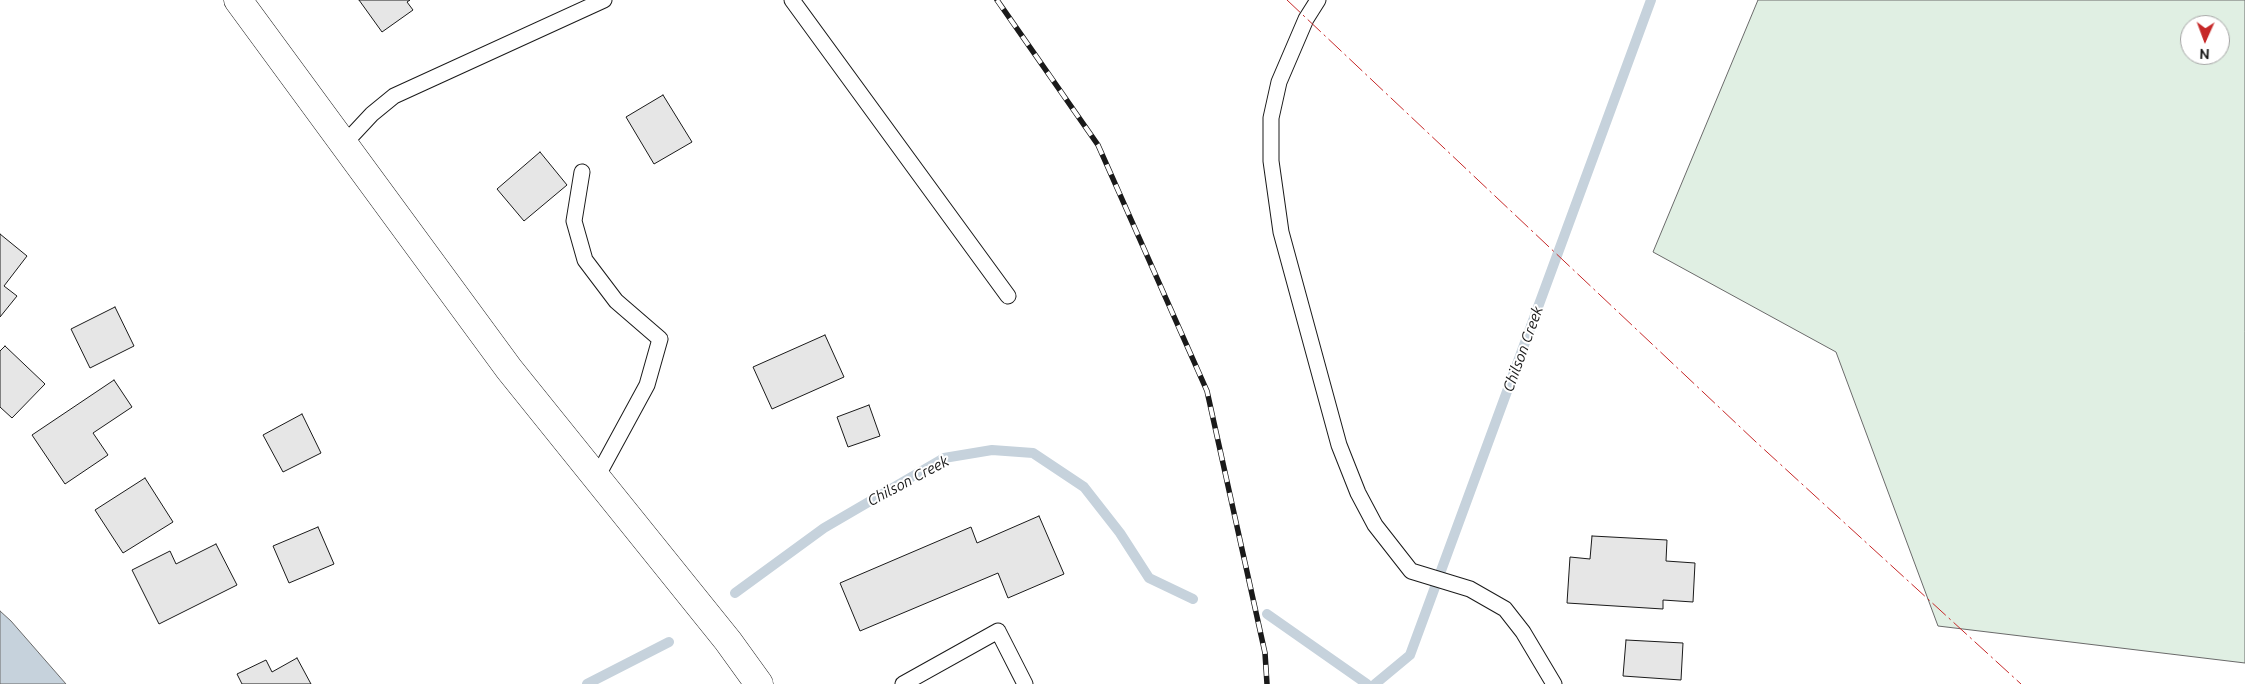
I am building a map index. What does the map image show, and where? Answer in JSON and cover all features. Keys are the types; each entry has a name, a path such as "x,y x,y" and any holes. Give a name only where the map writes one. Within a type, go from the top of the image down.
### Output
{"main road":[{"path":"238,0 509,369 728,641 759,684"}],"lane":[{"path":"344,144 372,114 394,96 604,0"},
{"path":"792,0 1008,296"},
{"path":"1318,0 1306,19 1279,82 1271,118 1271,160 1282,232 1339,446 1358,493 1375,525 1411,571 1470,589 1505,609 1523,632 1554,684"},
{"path":"582,172 574,221 585,260 616,301 660,339 647,385 597,477"},
{"path":"903,684 998,632 1025,684"}],"green space":[{"path":"1758,0 2245,0 2245,663 1938,626 1836,352 1653,252"}],"shaded area":[{"path":"0,611 11,621 66,684 0,684"}],"building":[{"path":"359,0 410,0 407,2 413,10 382,32"},
{"path":"663,95 692,142 654,164 626,117"},
{"path":"540,152 567,185 524,221 497,189"},
{"path":"0,234 27,256 4,286 17,296 0,317"},
{"path":"115,307 134,346 90,368 71,329"},
{"path":"825,335 844,377 772,409 753,367"},
{"path":"5,346 45,384 12,418 0,407 0,351"},
{"path":"114,380 132,407 93,433 108,455 65,484 32,435"},
{"path":"869,405 880,436 848,447 837,417"},
{"path":"302,414 321,453 283,472 263,435"},
{"path":"145,478 173,522 123,553 95,510"},
{"path":"1039,516 1064,574 1008,598 998,573 860,631 840,583 971,527 977,543"},
{"path":"318,527 334,564 289,583 273,546"},
{"path":"1592,536 1667,540 1666,561 1695,563 1693,602 1663,600 1663,609 1567,603 1570,557 1590,559"},
{"path":"216,544 237,585 159,624 132,570 170,551 176,564"},
{"path":"1626,640 1683,643 1681,680 1623,676"},
{"path":"297,658 311,684 242,684 237,674 266,660 272,672"}],"waterway":[{"name":"Chilson Creek","path":"1375,684 1410,655 1651,0"},
{"name":"Chilson Creek","path":"735,593 824,528 944,458 992,450 1033,453 1084,487 1120,533 1149,578 1193,599"},
{"name":"Chilson Creek","path":"1267,614 1367,684"},
{"name":"Chilson Creek","path":"587,684 669,642"}],"railway":[{"path":"997,0 1098,145 1207,391 1265,653 1267,684"}],"power":[{"path":"1287,0 1756,442 2021,684"}]}
